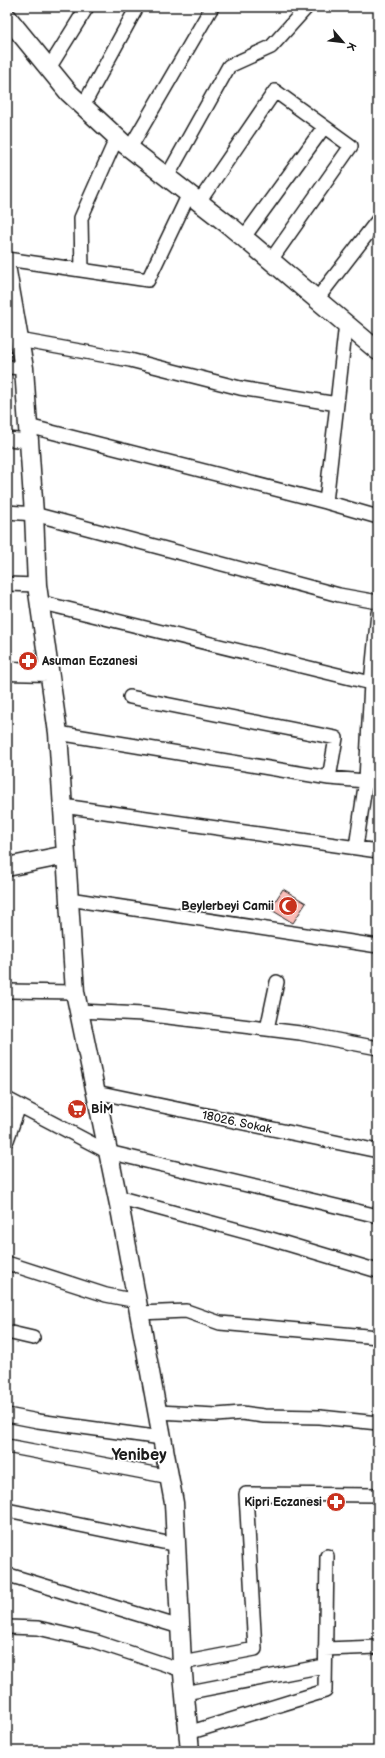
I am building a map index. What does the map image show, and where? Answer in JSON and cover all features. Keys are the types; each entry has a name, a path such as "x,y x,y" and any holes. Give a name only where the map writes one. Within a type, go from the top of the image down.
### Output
{"main road":[{"path":"7,17 69,93 123,143 244,237 377,348"},
{"path":"7,271 9,299 19,340 15,368 29,434 38,594 48,672 58,733 75,992 117,1197 174,1503 182,1667 190,1751"},
{"path":"7,671 48,672"},
{"path":"7,867 66,855"}],"street":[{"path":"49,68 87,7"},
{"path":"83,106 137,7"},
{"path":"82,270 81,218 123,143 212,7"},
{"path":"167,177 229,66 271,47 307,7"},
{"path":"7,259 148,280 194,198 275,90 351,146 271,260"},
{"path":"244,237 324,127"},
{"path":"317,299 378,220"},
{"path":"326,502 346,323"},
{"path":"19,340 130,360 240,388 337,404"},
{"path":"7,439 29,434 326,502 378,517"},
{"path":"7,512 34,514 339,595 378,602"},
{"path":"7,584 38,594 371,683"},
{"path":"356,847 372,781 371,683 378,613"},
{"path":"130,697 336,738 329,778"},
{"path":"58,733 329,778 372,781"},
{"path":"63,806 378,851"},
{"path":"69,899 378,946"},
{"path":"267,1029 277,982"},
{"path":"7,991 75,992"},
{"path":"79,1011 144,1014 300,1033 378,1048"},
{"name":"18026. Sokak","path":"96,1092 378,1151"},
{"path":"7,1099 108,1152 378,1216"},
{"path":"7,1140 19,1106"},
{"path":"117,1197 271,1239 378,1271"},
{"path":"7,1263 138,1307 186,1311 220,1323 378,1337"},
{"path":"7,1332 33,1338"},
{"path":"158,1412 216,1415 242,1414 320,1417 378,1423"},
{"path":"7,1415 38,1421 162,1438"},
{"path":"7,1446 170,1477"},
{"path":"7,1627 38,1628 94,1641 182,1667 255,1649 246,1494 378,1495"},
{"path":"7,1510 177,1545"},
{"path":"188,1733 325,1691 324,1666 327,1556"},
{"path":"12,1576 180,1628"},
{"path":"325,1649 378,1647"},
{"path":"185,1693 324,1666"}],"building":[{"name":"Beylerbeyi Camii","path":"283,889 306,903 293,923 270,909"}],"place":[{"name":"Asuman Eczanesi","path":"28,661"},
{"name":"Beylerbeyi Camii","path":"288,906"},
{"name":"BİM","path":"77,1109"},
{"name":"Kipri Eczanesi","path":"336,1502"}],"district":[{"name":"Yenibey","path":"139,1454"}]}
